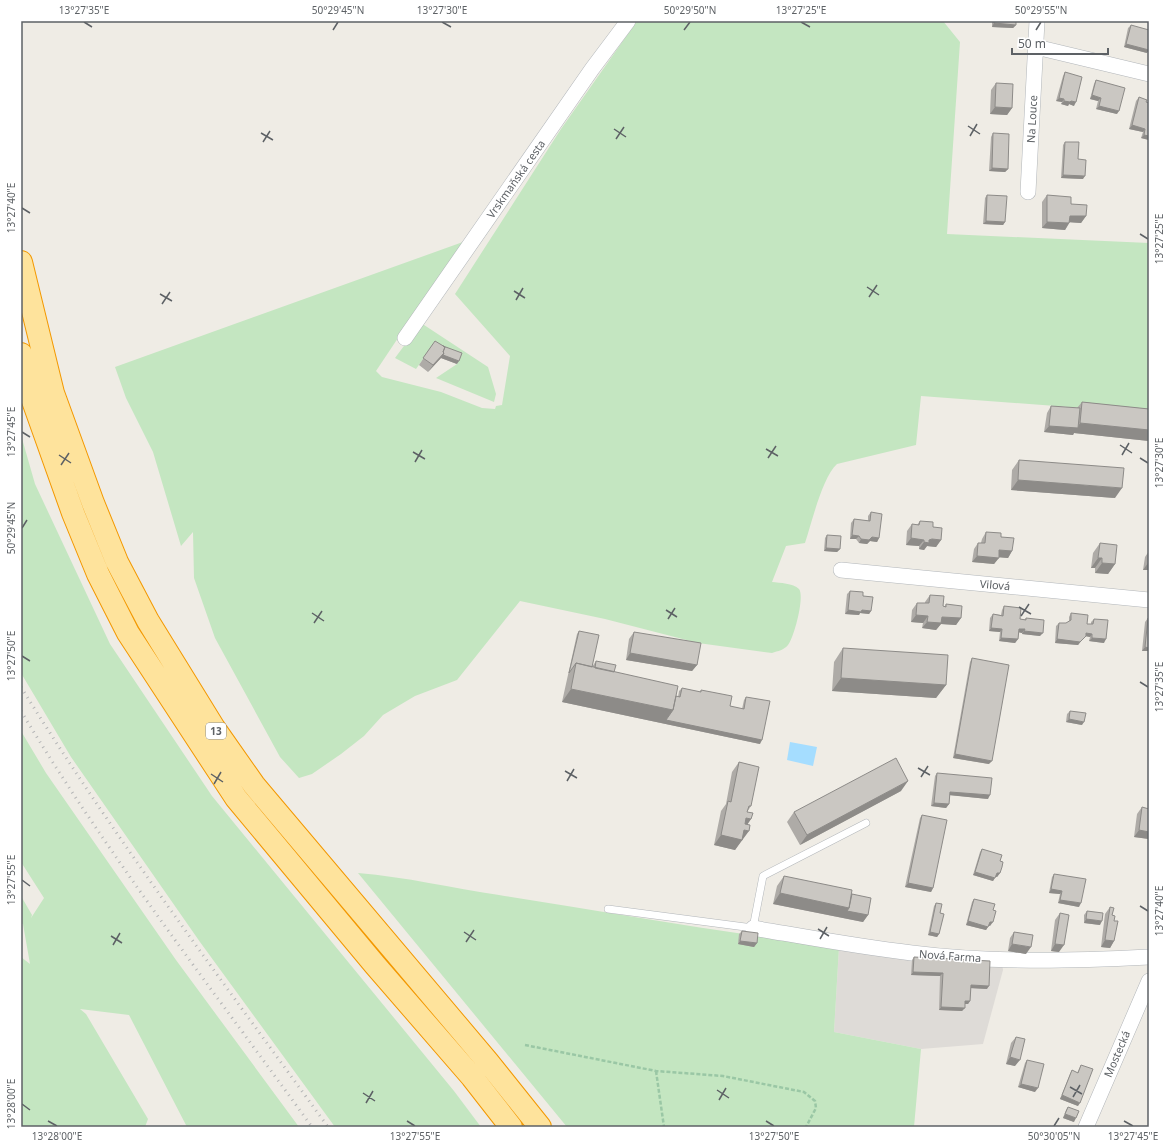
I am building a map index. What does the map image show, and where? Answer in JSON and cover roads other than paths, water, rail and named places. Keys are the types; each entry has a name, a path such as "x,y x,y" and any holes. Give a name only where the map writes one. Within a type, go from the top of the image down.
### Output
{"highway":[{"name":"13","path":"21,262 53,393 93,503 117,562 148,621 214,728 254,785 488,1062 540,1127"},
{"name":"13","path":"21,354 32,398 73,513 98,574 128,633 236,798 370,959 472,1077 512,1127"}],"street":[{"name":"Vrskmaňská cesta","path":"405,338 592,69 628,21"},
{"name":"Na Louce","path":"1028,192 1037,21"},
{"path":"1036,47 1149,74"},
{"name":"Vilová","path":"841,570 1149,600"},
{"name":"Nová Farma","path":"753,928 929,955 1001,960 1088,960 1149,957"},
{"name":"Mostecká","path":"1086,1127 1149,981"}],"lane":[{"path":"753,928 763,876 866,824"},
{"name":"Nová Farma","path":"608,909 753,928"}],"water":[{"path":"790,742 817,747 813,766 787,760"}],"railway":[{"path":"21,687 57,744 170,910 328,1127"},
{"path":"21,711 54,765 125,870 312,1127"}]}
